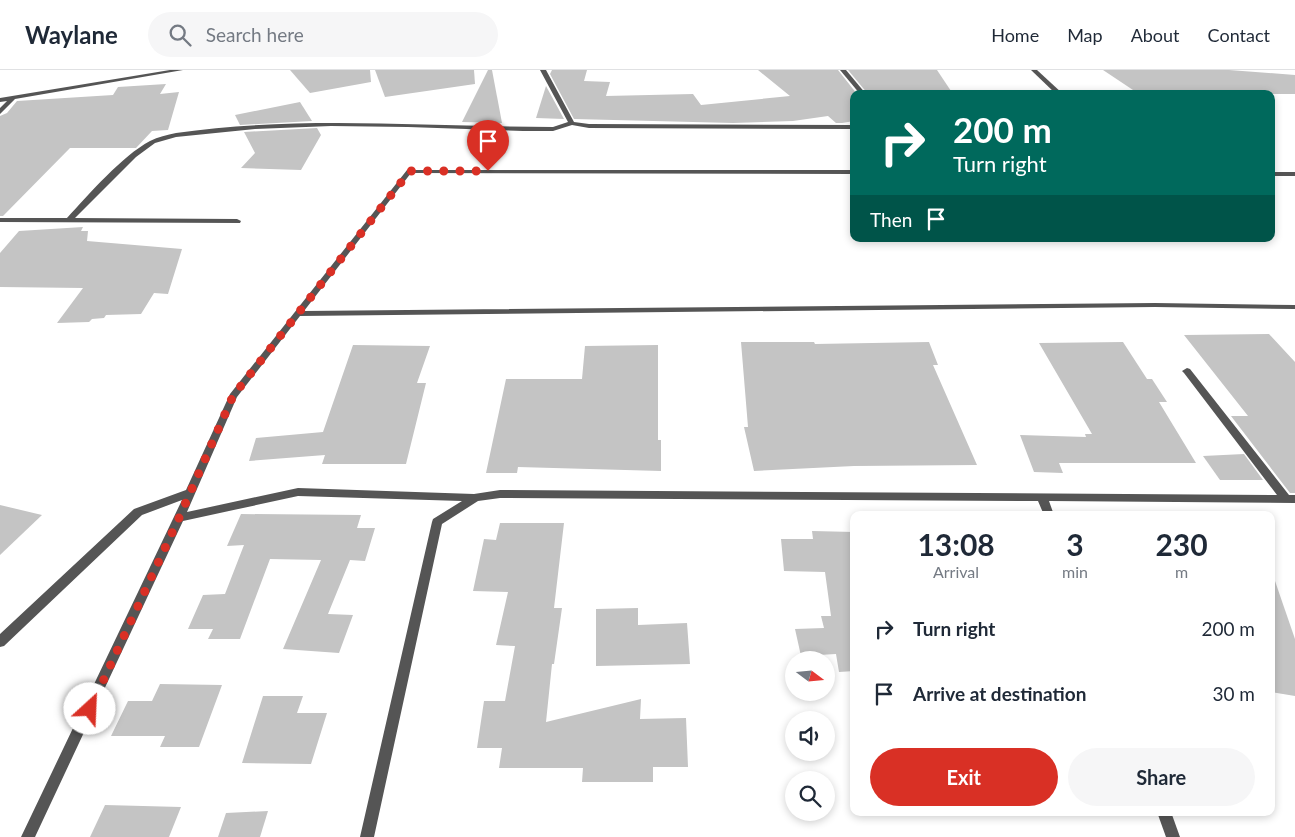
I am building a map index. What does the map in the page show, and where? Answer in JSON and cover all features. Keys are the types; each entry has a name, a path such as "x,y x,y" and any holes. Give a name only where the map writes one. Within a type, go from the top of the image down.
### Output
{"street":[{"path":"0,100 180,70"},
{"path":"542,70 572,123"},
{"path":"843,70 860,90"},
{"path":"1034,70 1056,90"},
{"path":"0,112 12,99"},
{"path":"70,219 131,159 153,142 170,136 238,128 362,124 553,129 572,123 616,127 850,127"},
{"path":"28,837 179,518 233,396 410,171 850,172"},
{"path":"1275,174 1295,174"},
{"path":"0,220 237,221"},
{"path":"297,314 1155,305 1295,307"},
{"path":"1187,371 1291,499"},
{"path":"179,518 298,492 475,498 500,494 1291,499"},
{"path":"0,642 138,512 190,493"},
{"path":"367,837 437,522 475,498"},
{"path":"1042,498 1047,511"},
{"path":"1165,816 1173,837"}],"building":[{"path":"290,70 370,70 371,82 310,93"},
{"path":"375,70 474,70 475,84 385,97"},
{"path":"488,70 492,70 502,123 462,122"},
{"path":"552,70 587,70 584,81 610,82 606,96 693,94 701,105 790,96 758,70 838,70 854,90 850,90 850,122 842,123 836,123 828,116 793,121 733,123 574,119 550,74"},
{"path":"848,70 937,70 950,90 865,90"},
{"path":"1103,70 1229,70 1295,75 1295,94 1275,94 1275,90 1133,90"},
{"path":"166,84 160,94 179,92 168,130 152,131 136,148 70,148 3,216 0,216 0,116 7,113 17,101 113,95 118,87"},
{"path":"546,86 564,119 536,118"},
{"path":"300,102 312,121 240,125 235,115"},
{"path":"317,128 321,135 301,170 241,168 255,153 244,132"},
{"path":"83,227 81,231 88,231 87,241 182,249 168,294 154,293 141,314 106,315 104,318 92,319 89,322 57,323 83,288 0,287 0,253 19,231"},
{"path":"1269,334 1295,362 1295,493 1290,493 1231,416 1248,416 1184,335"},
{"path":"741,342 814,342 815,344 929,342 938,365 933,365 977,465 854,466 754,471 744,427 748,427"},
{"path":"1123,342 1147,379 1152,379 1167,402 1159,402 1196,463 1059,463 1063,473 1034,472 1020,435 1086,437 1085,434 1092,434 1039,343"},
{"path":"353,345 430,346 417,383 426,383 406,464 322,464 325,455 249,461 256,438 323,432"},
{"path":"658,345 658,440 661,440 661,471 518,467 517,473 486,473 506,379 582,379 585,346"},
{"path":"1244,454 1263,480 1220,480 1203,456"},
{"path":"0,505 42,515 0,555"},
{"path":"241,514 361,515 357,528 375,528 365,561 350,560 328,614 353,615 339,653 283,649 321,560 270,559 240,639 208,639 213,629 188,629 203,595 225,594 244,545 227,546"},
{"path":"500,523 564,523 554,608 562,608 554,664 552,664 546,722 641,699 640,719 686,718 688,767 653,767 653,782 582,782 583,768 499,768 502,748 477,748 484,701 505,701 515,646 496,645 508,592 473,591 484,539 496,540"},
{"path":"812,531 850,532 850,671 839,672 835,651 800,651 795,629 824,628 821,616 831,616 825,572 784,571 781,539 813,539"},
{"path":"1275,581 1295,639 1295,696 1275,693"},
{"path":"638,608 638,625 687,623 690,664 596,666 596,609"},
{"path":"160,684 222,685 199,747 160,747 165,736 111,736 128,701 152,701"},
{"path":"263,696 303,696 297,713 327,713 311,764 242,763"},
{"path":"105,805 181,807 169,837 90,837"},
{"path":"268,811 260,837 218,837 226,813"}],"route":[{"path":"90,709 179,518 233,396 410,171 488,171"}]}
